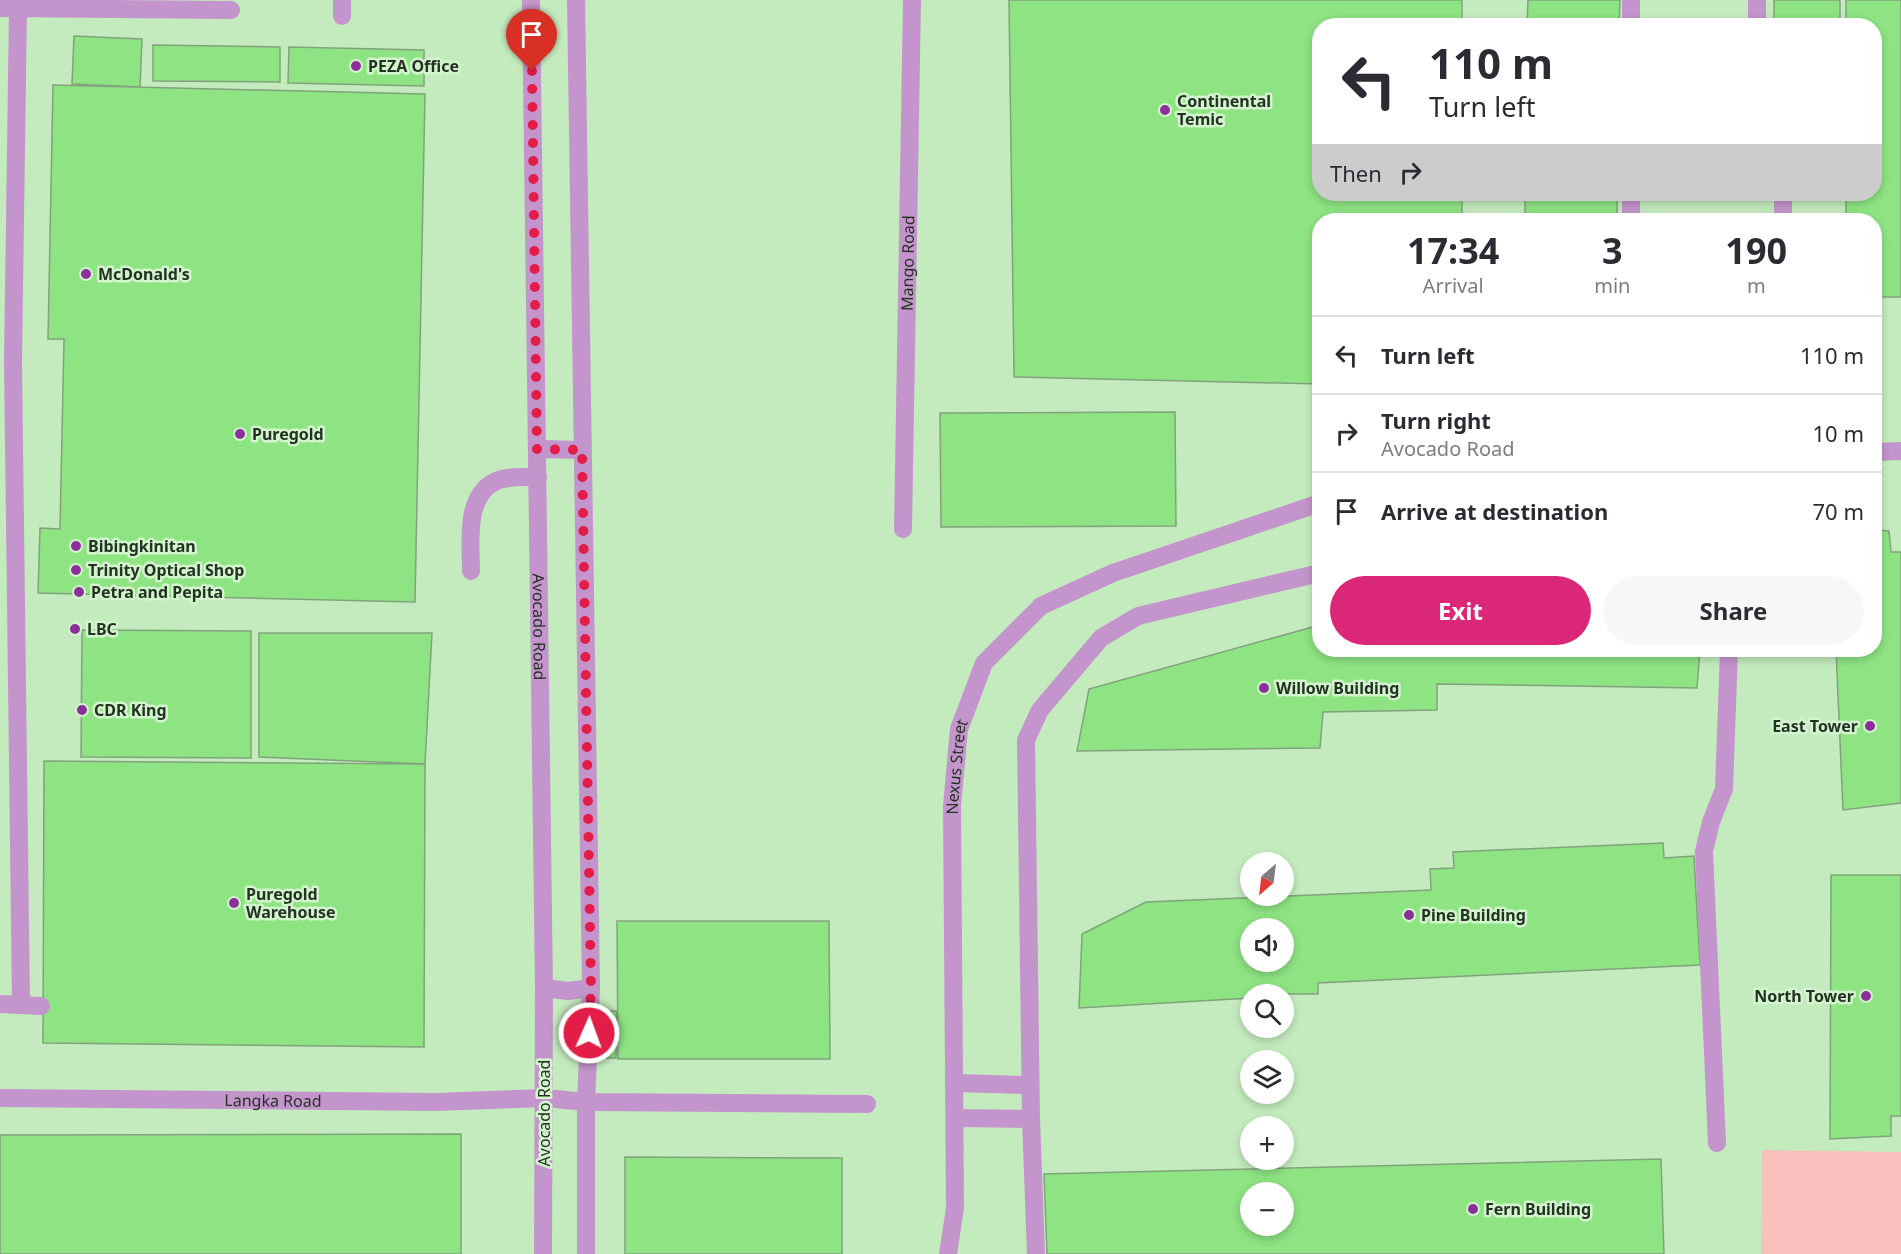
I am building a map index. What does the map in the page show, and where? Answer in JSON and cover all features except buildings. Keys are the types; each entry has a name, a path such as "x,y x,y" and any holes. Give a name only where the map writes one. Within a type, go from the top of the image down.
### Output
{"street":[{"name":"Avocado Road","path":"531,0 544,988 543,1254"},
{"path":"576,0 591,988 586,1102 586,1254"},
{"name":"Mango Road","path":"903,529 912,0"},
{"path":"1631,0 1631,18"},
{"path":"1756,0 1757,18"},
{"path":"21,1005 6,362 9,8 231,10"},
{"path":"537,449 582,450"},
{"path":"1882,452 1901,451"},
{"path":"471,571 471,532 474,507 481,494 495,482 538,477"},
{"name":"Nexus Street","path":"948,1254 955,1208 952,806 959,729 984,663 1041,606 1113,573 1312,506"},
{"path":"1036,1254 1030,1085 1026,740 1040,710 1101,638 1138,616 1312,575"},
{"path":"1717,1143 1704,851 1711,822 1724,789 1729,657"},
{"path":"544,988 568,991 591,988"},
{"path":"0,1004 41,1006"},
{"path":"954,1083 1030,1085"},
{"name":"Langka Road","path":"0,1098 436,1102 545,1098 586,1102 867,1104"},
{"path":"955,1118 1031,1119"}],"shaded area":[{"path":"0,0 1901,0 1901,1254 0,1254"},
{"path":"1762,1150 1901,1152 1901,1254 1761,1254"}],"place":[{"name":"PEZA Office","path":"356,66"},
{"name":"Continental Temic","path":"1165,110"},
{"name":"McDonald's","path":"86,274"},
{"name":"Puregold","path":"240,434"},
{"name":"Bibingkinitan","path":"76,546"},
{"name":"Trinity Optical Shop","path":"76,570"},
{"name":"Petra and Pepita","path":"79,592"},
{"name":"LBC","path":"75,629"},
{"name":"Willow Building","path":"1264,688"},
{"name":"CDR King","path":"82,710"},
{"name":"East Tower","path":"1870,726"},
{"name":"Puregold Warehouse","path":"234,903"},
{"name":"Pine Building","path":"1409,915"},
{"name":"North Tower","path":"1866,996"},
{"name":"Fern Building","path":"1473,1209"}],"route":[{"path":"532,71 537,449 582,450 591,988 589,1033"}]}
